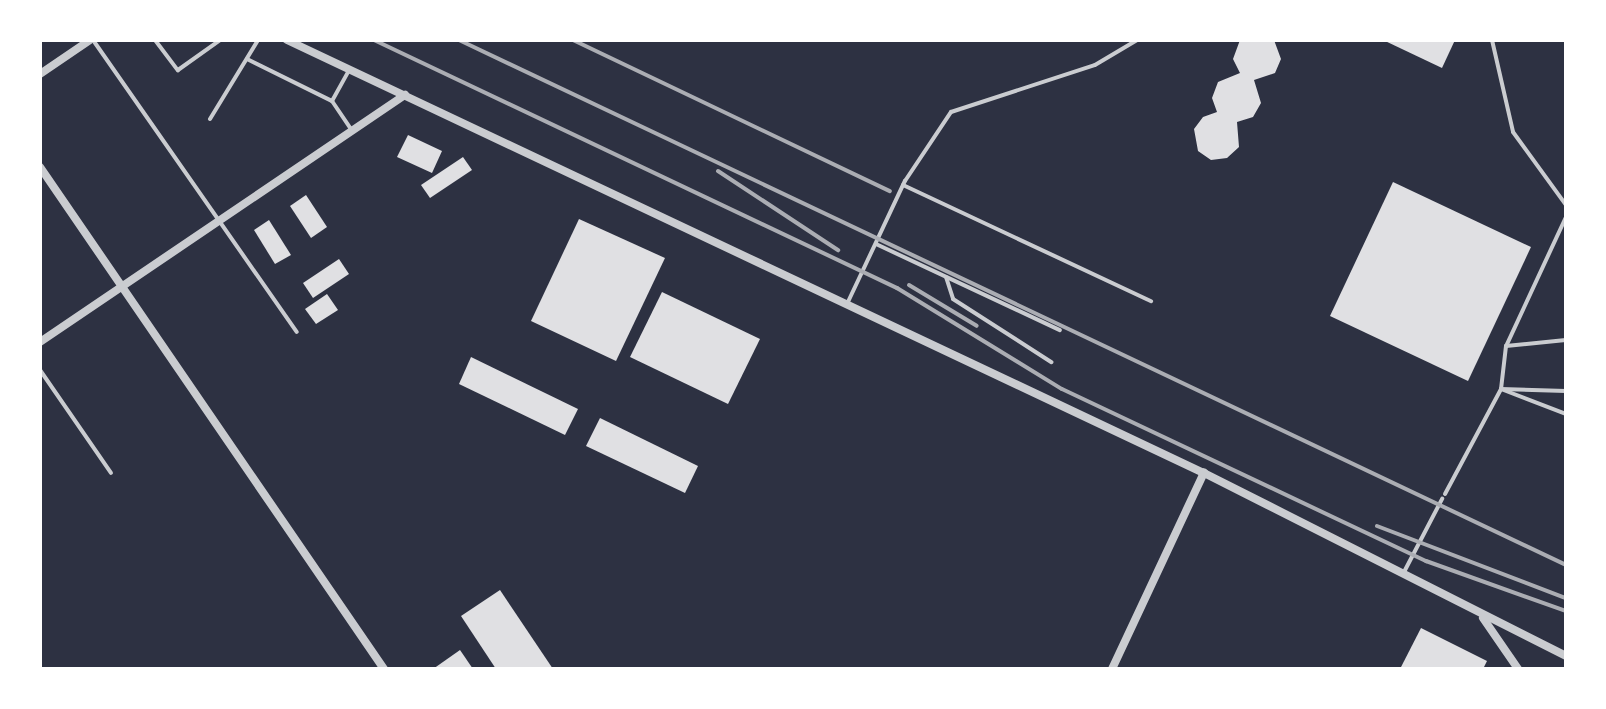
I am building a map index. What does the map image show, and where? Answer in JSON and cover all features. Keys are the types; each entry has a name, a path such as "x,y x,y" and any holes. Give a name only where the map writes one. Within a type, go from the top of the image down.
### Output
{"street":[{"path":"40,74 92,40"},
{"path":"287,40 1204,473 1482,617 1566,656"},
{"path":"40,342 405,95"},
{"path":"40,167 384,669"},
{"path":"1112,669 1204,473"},
{"path":"1482,617 1518,669"}],"lane":[{"path":"92,40 217,223 297,332"},
{"path":"155,40 178,70 220,40"},
{"path":"210,119 258,40"},
{"path":"847,304 903,185 951,112 1095,65 1137,40"},
{"path":"1492,40 1513,132 1566,205"},
{"path":"247,59 332,101 352,131"},
{"path":"332,101 349,69"},
{"path":"903,185 1151,301"},
{"path":"1402,576 1501,389 1506,346 1566,217"},
{"path":"876,244 1060,330"},
{"path":"946,277 953,299 1051,362"},
{"path":"1506,346 1566,340"},
{"path":"40,370 111,473"},
{"path":"1501,389 1566,391"},
{"path":"1501,389 1566,414"}],"building":[{"path":"1240,40 1274,40 1281,59 1275,73 1254,80 1261,103 1253,117 1237,122 1239,147 1227,158 1211,160 1198,151 1194,129 1203,117 1217,112 1212,98 1218,82 1240,73 1233,59"},
{"path":"1383,40 1455,40 1442,68"},
{"path":"408,135 442,151 432,173 397,157"},
{"path":"463,157 472,170 430,198 421,185"},
{"path":"1393,182 1531,247 1468,381 1330,316"},
{"path":"306,195 327,227 311,238 290,206"},
{"path":"579,219 665,258 616,361 531,321"},
{"path":"269,220 291,255 275,264 254,230"},
{"path":"339,259 349,274 313,298 303,283"},
{"path":"662,292 760,339 728,404 630,357"},
{"path":"327,294 338,310 316,324 305,309"},
{"path":"471,357 578,409 565,435 459,384"},
{"path":"600,418 698,466 685,493 586,446"},
{"path":"500,590 553,669 496,669 461,616"},
{"path":"1421,628 1487,661 1483,669 1400,669"},
{"path":"460,650 473,669 433,669"}],"railway":[{"path":"374,40 897,288 1062,389 1426,561 1566,611"},
{"path":"459,40 1566,565"},
{"path":"573,40 890,191"},
{"path":"718,171 838,250"},
{"path":"909,285 977,326"},
{"path":"1377,526 1566,598"}]}
